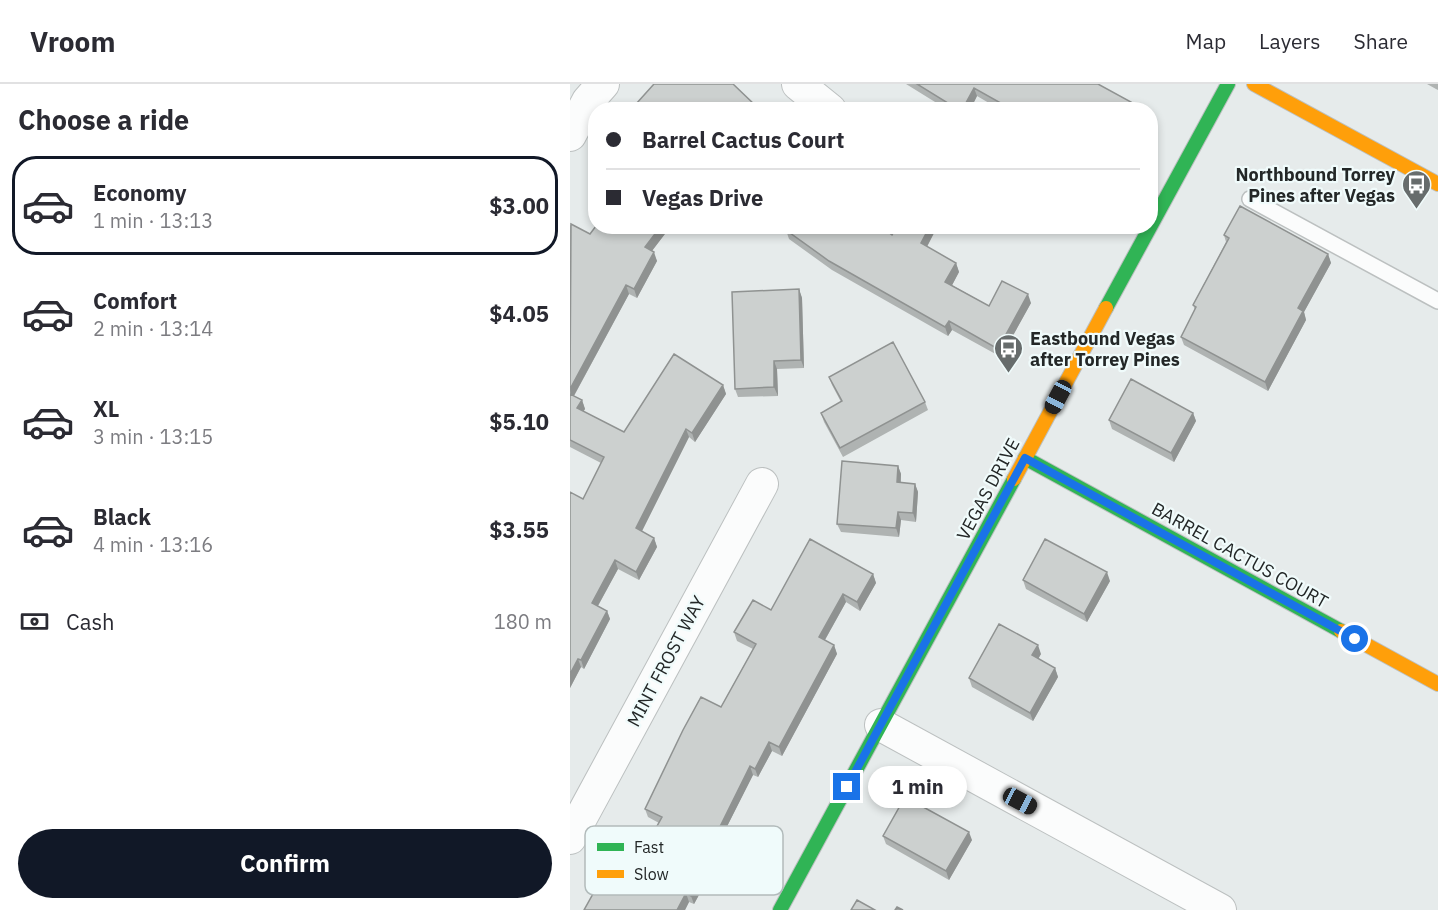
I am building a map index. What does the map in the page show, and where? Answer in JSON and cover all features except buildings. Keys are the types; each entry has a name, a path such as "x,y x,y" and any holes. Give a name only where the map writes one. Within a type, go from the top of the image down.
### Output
{"main road":[{"name":"VEGAS DRIVE","path":"1158,213 1228,84"},
{"path":"1254,84 1438,184"},
{"name":"VEGAS DRIVE","path":"780,910 1147,234"},
{"name":"BARREL CACTUS COURT","path":"1025,458 1438,684"}],"street":[{"path":"570,135 588,101 603,84"},
{"path":"798,84 820,102"},
{"name":"MINT FROST WAY","path":"570,838 762,484"},
{"path":"881,725 1220,910"}],"lane":[{"path":"1250,199 1438,301"}],"traffic: fast":[{"path":"1158,213 1228,84"},
{"path":"1106,308 1146,234"},
{"path":"1025,458 1341,631"},
{"path":"780,910 1014,479"}],"traffic: slow":[{"path":"1254,84 1438,184"},
{"path":"1014,479 1106,308"},
{"path":"1341,631 1438,684"}],"place":[{"name":"Northbound Torrey Pines after Vegas","path":"1416,210"},
{"name":"Eastbound Vegas after Torrey Pines","path":"1009,374"}],"route":[{"path":"847,787 1025,458 1355,639"}]}
